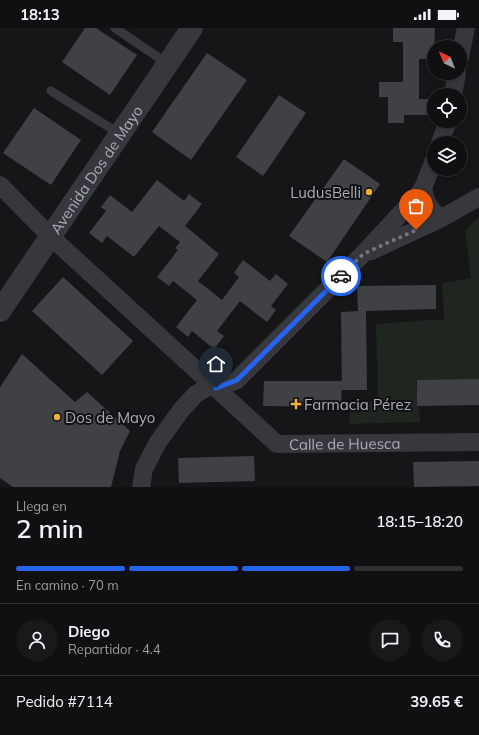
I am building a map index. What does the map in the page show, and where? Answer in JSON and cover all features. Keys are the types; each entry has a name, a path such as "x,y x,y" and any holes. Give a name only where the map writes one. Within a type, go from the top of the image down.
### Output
{"street":[{"name":"Avenida Dos de Mayo","path":"0,311 192,28"},
{"path":"464,40 466,28"},
{"path":"141,487 144,469 158,442 182,409 196,394 215,386 237,380 363,254 423,188 428,176"},
{"name":"Calle de Huesca","path":"0,185 51,237 277,444 479,442"},
{"path":"423,188 426,202 432,212 442,218"},
{"path":"363,254 442,218 479,197"}],"lane":[{"path":"115,28 168,64"},
{"path":"51,91 120,134"}],"shaded area":[{"path":"479,217 479,381 416,382 420,422 349,424 351,403 378,401 376,324 444,319 442,283 471,278 465,230"}],"building":[{"path":"85,28 96,28 137,55 110,95 62,62"},
{"path":"393,28 435,28 435,40 427,40 427,59 419,59 419,99 427,99 427,115 404,115 404,123 388,123 388,97 379,97 379,82 403,82 403,42 393,42"},
{"path":"207,53 247,80 191,160 152,132"},
{"path":"279,95 306,113 263,176 236,157"},
{"path":"34,108 81,140 51,185 3,153"},
{"path":"344,159 380,184 327,262 289,236"},
{"path":"157,180 184,201 189,194 202,204 185,226 219,254 198,281 222,300 239,277 234,273 243,260 270,281 276,274 288,284 271,306 276,310 267,322 240,301 217,331 224,336 214,349 192,331 188,337 176,327 197,300 173,281 169,286 157,277 178,250 175,248 180,242 159,226 134,257 107,236 102,243 89,233 106,211 101,207 110,195 132,212"},
{"path":"63,277 133,341 102,375 32,311"},
{"path":"436,285 436,309 366,311 367,390 342,390 341,312 358,311 357,286"},
{"name":"Dos de Mayo","path":"22,354 75,402 87,392 130,431 120,451 111,487 13,487 0,478 0,387"},
{"path":"479,379 479,405 417,406 417,380"},
{"path":"264,381 342,381 341,407 263,406"},
{"path":"254,456 255,481 179,483 178,458"},
{"path":"479,461 479,486 414,487 413,462"}],"way so far":[{"path":"341,276 363,254 416,230"}],"place":[{"name":"LudusBelli","path":"369,192"},
{"name":"Farmacia Pérez","path":"296,404"},
{"name":"Dos de Mayo","path":"57,417"}],"route":[{"path":"216,388 237,380 341,276"}]}
